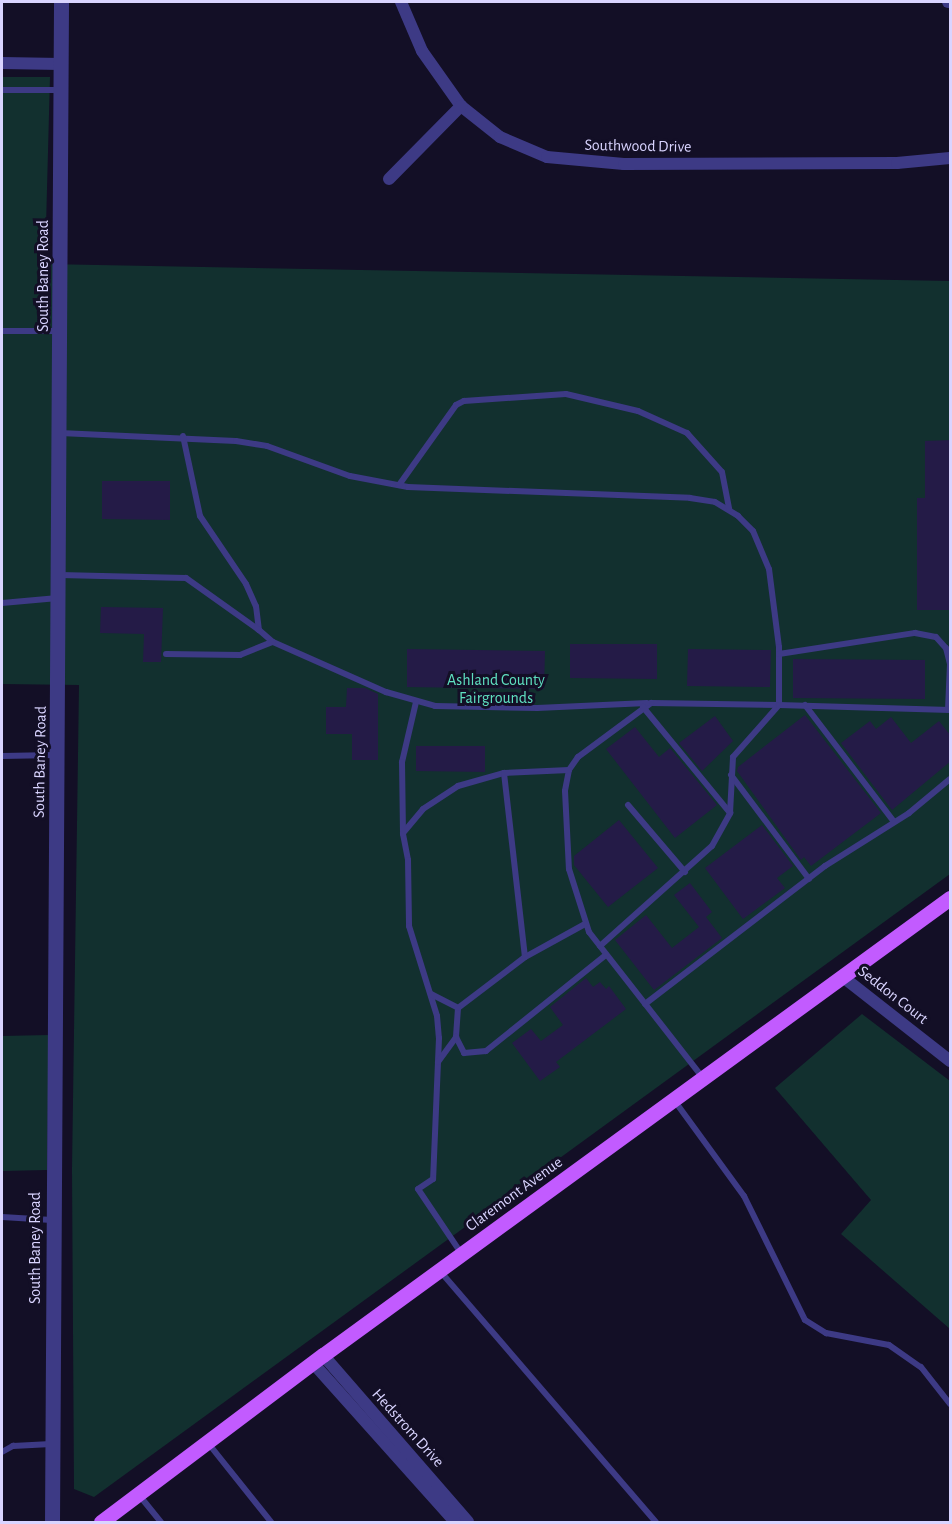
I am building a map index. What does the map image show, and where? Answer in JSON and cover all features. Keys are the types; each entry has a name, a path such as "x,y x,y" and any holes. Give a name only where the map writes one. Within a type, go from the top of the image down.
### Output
{"main road":[{"name":"Claremont Avenue","path":"101,1522 318,1359 951,898"}],"street":[{"name":"South Baney Road","path":"51,1522 60,598 62,2"},
{"name":"Southwood Drive","path":"400,2 422,51 461,106 500,137 529,151 563,160 624,164 885,163 951,158"},
{"path":"2,63 61,64"},
{"path":"389,179 461,106"},
{"name":"Seddon Court","path":"843,977 951,1061"},
{"name":"Hedstrom Drive","path":"318,1359 455,1522"},
{"name":"Hedstrom Drive","path":"318,1359 468,1522"}],"lane":[{"path":"2,90 62,90"},
{"path":"2,331 61,330"},
{"path":"399,485 456,405 464,400 566,394 638,411 687,433 722,472 729,509"},
{"path":"60,433 183,436 267,446 350,476 399,485 690,498 729,509 753,531 769,569 779,654 779,705 733,757 730,774 730,813 712,846 600,946"},
{"path":"183,436 200,516 246,584 256,606 259,630"},
{"path":"60,575 186,578 273,642 386,692 416,702 454,707 527,708 651,703 949,710 950,664 946,648 936,637 915,633 779,654"},
{"path":"2,603 60,598"},
{"path":"166,654 240,655 273,642"},
{"path":"416,702 402,762 403,834 408,860 409,926 437,1016 433,1179 418,1189 462,1255"},
{"path":"651,703 578,757 569,770 565,791 567,851 585,924 606,955 704,1078"},
{"path":"805,705 894,822"},
{"path":"643,707 730,813"},
{"path":"2,756 58,755"},
{"path":"403,834 423,809 458,786 504,773 569,770"},
{"path":"504,773 525,957"},
{"path":"730,774 809,879"},
{"path":"645,1004 809,879 894,822 951,779"},
{"path":"628,805 685,872"},
{"path":"585,924 525,957 458,1008 456,1036 464,1053 486,1051 606,955"},
{"path":"429,991 439,1001 458,1008"},
{"path":"437,1063 456,1036"},
{"path":"675,1100 744,1196 805,1320 826,1333 889,1345 921,1367 951,1404"},
{"path":"2,1217 53,1221"},
{"path":"440,1270 656,1522"},
{"path":"207,1442 271,1522"},
{"path":"2,1452 13,1446 51,1444"},
{"path":"138,1494 161,1522"}],"green space":[{"name":"Ashland County Fairgrounds","path":"2,77 50,77 45,264 950,281 950,874 94,1497 74,1489 72,1170 79,685 2,684"},
{"path":"862,1014 950,1081 950,1329 841,1234 871,1200 775,1088"},
{"path":"49,1035 47,1170 2,1171 2,1036"}],"building":[{"path":"951,440 951,610 917,610 917,498 925,498 925,441"},
{"path":"102,481 170,481 170,520 102,519"},
{"path":"101,607 163,608 161,662 143,662 144,634 100,633"},
{"path":"570,644 657,644 657,679 570,678"},
{"path":"407,649 545,651 544,689 407,687"},
{"path":"688,649 771,650 770,687 687,686"},
{"path":"793,659 925,660 925,699 793,698"},
{"path":"347,688 365,688 378,694 378,760 352,760 352,734 326,734 326,707 346,707"},
{"path":"805,715 881,813 811,866 804,857 801,860 737,771 738,767"},
{"path":"715,716 733,741 702,771 679,743"},
{"path":"891,717 911,743 939,721 951,736 951,761 892,810 841,743 870,721 876,729"},
{"path":"635,727 659,757 670,748 717,805 675,838 606,749"},
{"path":"416,746 485,746 485,772 416,771"},
{"path":"619,820 658,868 608,907 574,865 574,856"},
{"path":"762,825 793,866 777,878 785,888 743,919 705,868"},
{"path":"690,883 712,912 706,917 722,938 654,990 615,940 646,915 672,948 699,927 674,895"},
{"path":"586,978 593,987 600,982 606,989 609,986 626,1009 556,1062 560,1067 540,1081 512,1043 531,1029 541,1041 563,1025 550,1007"}]}
